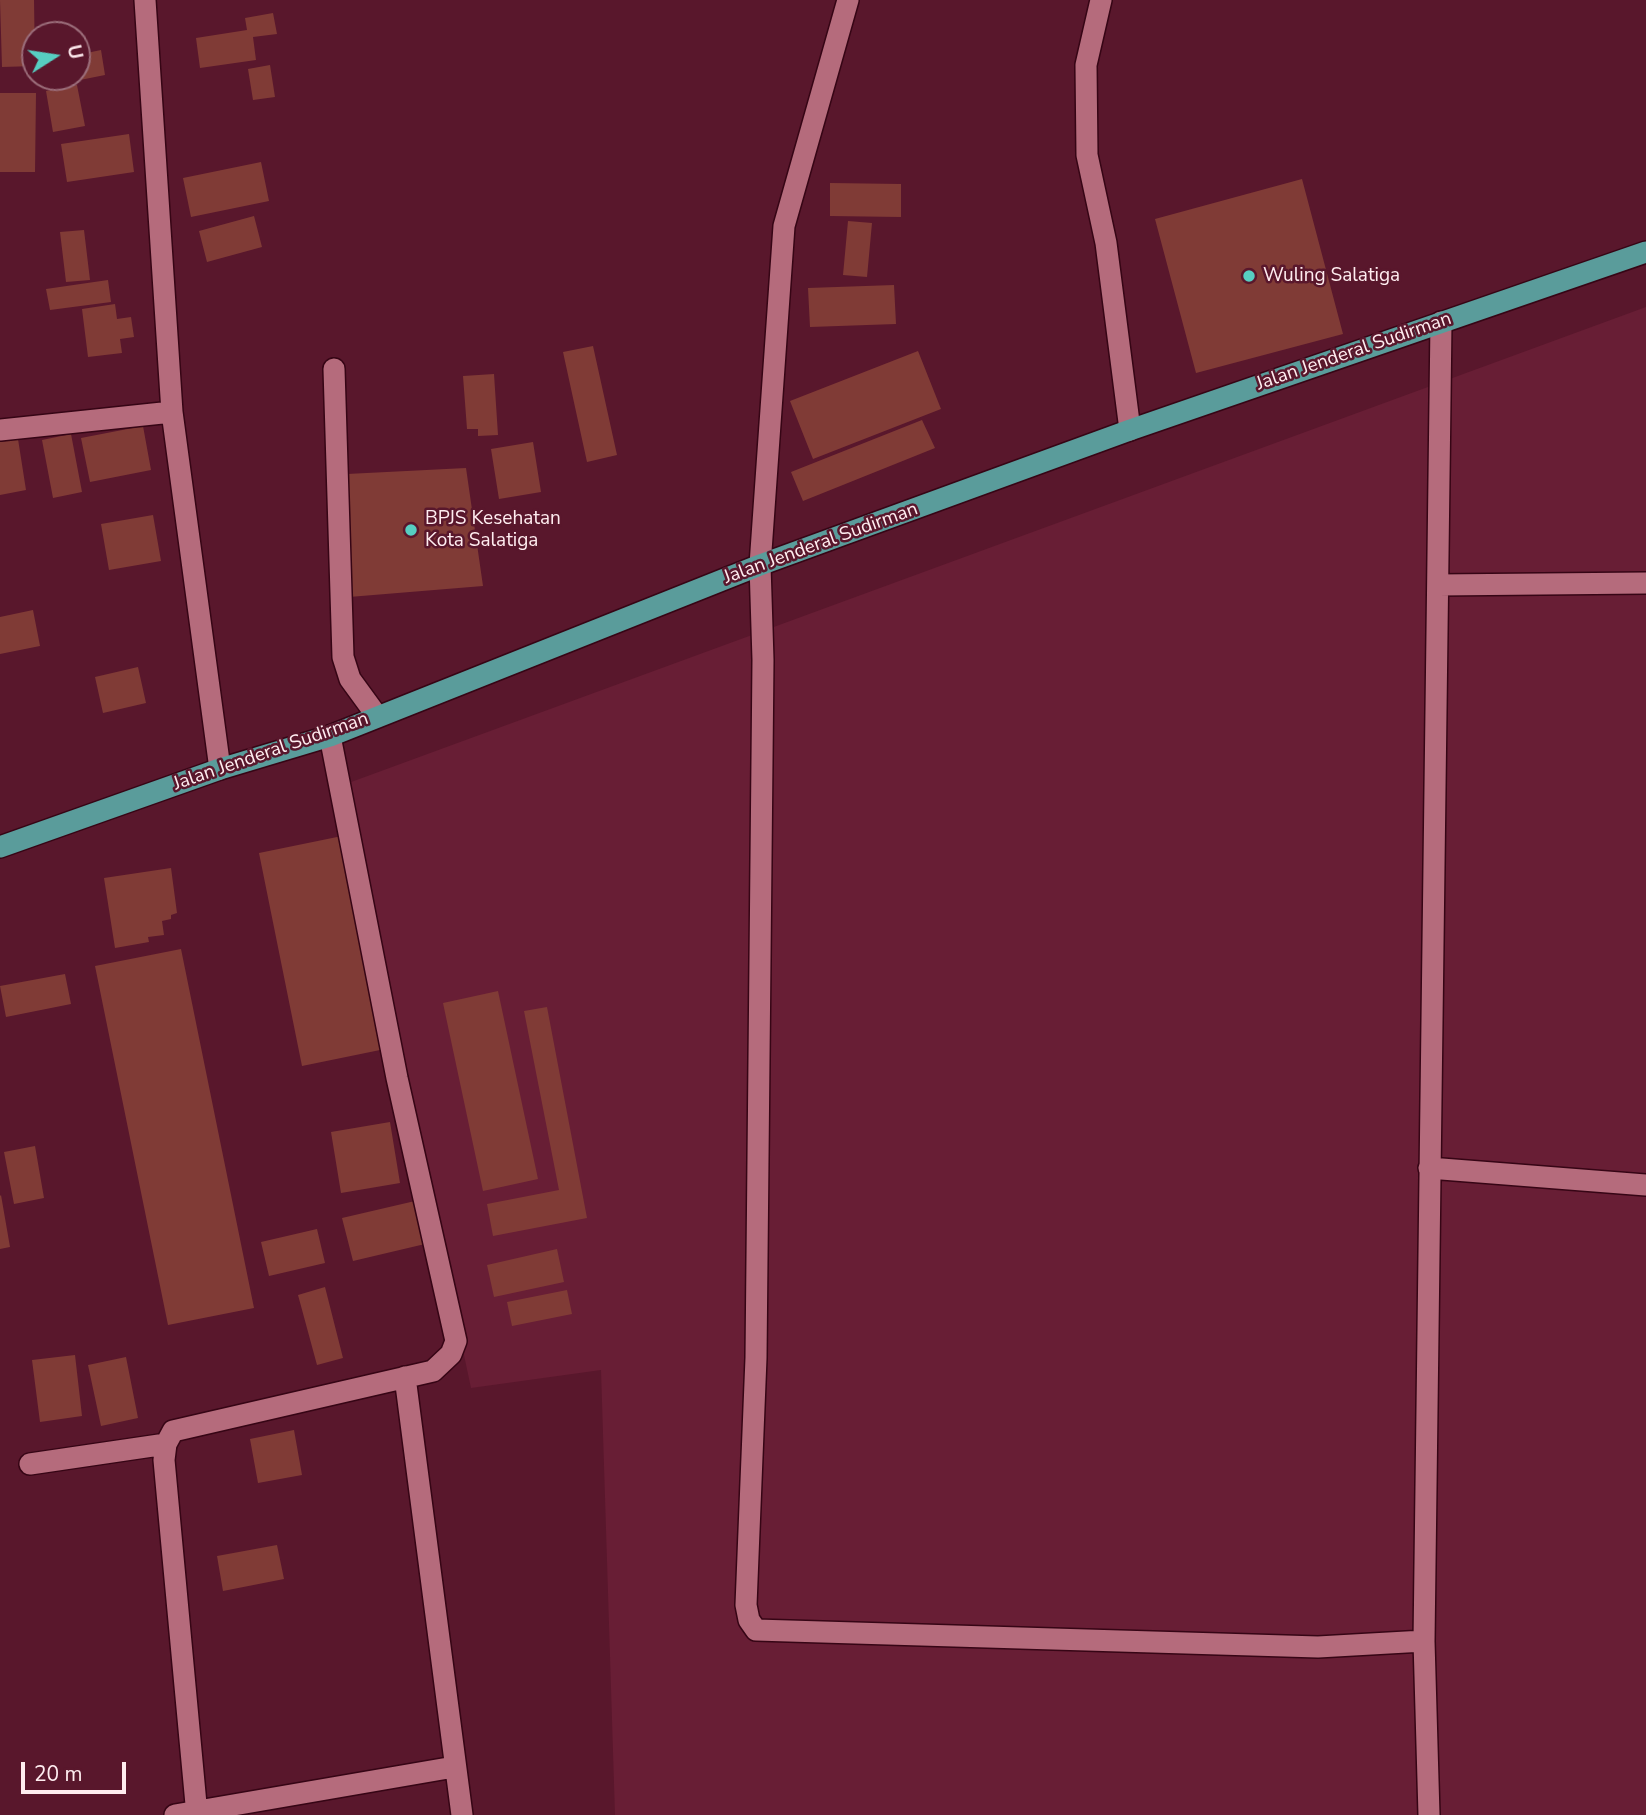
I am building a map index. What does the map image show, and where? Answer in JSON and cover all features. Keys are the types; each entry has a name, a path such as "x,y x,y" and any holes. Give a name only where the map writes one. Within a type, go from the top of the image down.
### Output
{"main road":[{"name":"Jalan Jenderal Sudirman","path":"0,847 220,769 330,736 760,565 1130,430 1646,252"}],"street":[{"path":"145,0 172,412 220,769"},
{"path":"848,0 784,226 760,565 764,660 756,1358 746,1605 749,1620 756,1630 1318,1647 1424,1641"},
{"path":"1101,0 1086,65 1087,155 1106,243 1130,430"},
{"path":"1429,1815 1424,1641 1441,322"},
{"path":"334,369 343,656 350,679 377,716"},
{"path":"0,430 172,412"},
{"path":"1438,585 1646,583"},
{"path":"197,1813 164,1460 166,1444 173,1431 433,1370 451,1354 456,1341 397,1078 330,736"},
{"path":"1429,1168 1646,1185"},
{"path":"405,1377 454,1767 463,1815"},
{"path":"30,1464 166,1444"},
{"path":"175,1815 454,1767"}],"shaded area":[{"path":"1646,307 1646,1815 615,1815 601,1370 471,1388 343,785"}],"building":[{"path":"0,0 34,0 34,21 21,21 21,66 2,67"},
{"path":"273,13 277,34 253,37 256,60 200,68 196,38 247,30 245,18"},
{"path":"101,50 105,75 91,78 91,52"},
{"path":"270,65 275,97 253,100 248,69"},
{"path":"46,91 78,91 85,126 53,132"},
{"path":"0,93 36,93 35,172 0,172"},
{"path":"129,134 134,172 67,182 61,144"},
{"path":"261,162 269,201 191,217 183,178"},
{"name":"Wuling Salatiga","path":"1302,179 1343,334 1196,373 1155,219"},
{"path":"830,183 901,184 901,217 830,216"},
{"path":"254,216 262,247 207,262 199,231"},
{"path":"848,221 872,223 867,277 843,275"},
{"path":"84,230 90,280 66,282 60,232"},
{"path":"108,280 111,302 50,310 46,289"},
{"path":"894,285 896,324 810,327 808,288"},
{"path":"115,304 117,319 131,317 134,337 120,339 122,353 88,357 82,309"},
{"path":"593,346 617,455 587,462 563,352"},
{"path":"918,351 941,409 813,459 790,401"},
{"path":"494,374 498,435 478,436 478,429 467,429 463,376"},
{"path":"922,420 935,448 803,501 791,472"},
{"path":"143,426 151,470 90,482 81,438"},
{"path":"71,434 82,492 53,498 42,440"},
{"path":"18,439 26,490 0,495 0,442"},
{"path":"533,442 541,492 499,499 491,449"},
{"name":"BPJS Kesehatan Kota Salatiga","path":"466,468 483,586 349,597 347,474"},
{"path":"153,515 161,561 109,570 101,524"},
{"path":"33,610 40,646 0,654 0,617"},
{"path":"138,667 146,703 103,713 95,677"},
{"path":"342,836 385,1049 302,1066 259,853"},
{"path":"171,868 177,913 171,915 171,919 162,921 164,935 148,937 149,942 115,948 104,878"},
{"path":"181,949 254,1308 168,1325 95,966"},
{"path":"65,974 71,1004 6,1017 0,986"},
{"path":"498,991 538,1179 483,1191 443,1003"},
{"path":"547,1007 587,1218 493,1236 487,1204 559,1190 524,1011"},
{"path":"390,1122 400,1183 341,1193 331,1132"},
{"path":"35,1146 44,1198 14,1204 4,1152"},
{"path":"0,1196 10,1247 0,1249"},
{"path":"415,1201 425,1244 353,1261 342,1218"},
{"path":"317,1229 325,1263 269,1276 261,1242"},
{"path":"557,1249 564,1282 494,1297 487,1265"},
{"path":"325,1287 343,1358 317,1365 298,1295"},
{"path":"567,1290 572,1314 512,1326 507,1302"},
{"path":"75,1355 82,1416 40,1422 32,1360"},
{"path":"126,1357 138,1418 101,1426 88,1365"},
{"path":"294,1430 302,1475 258,1483 250,1439"},
{"path":"277,1545 284,1579 223,1591 217,1556"}],"place":[{"name":"Wuling Salatiga","path":"1249,276"},
{"name":"BPJS Kesehatan Kota Salatiga","path":"411,530"}]}
